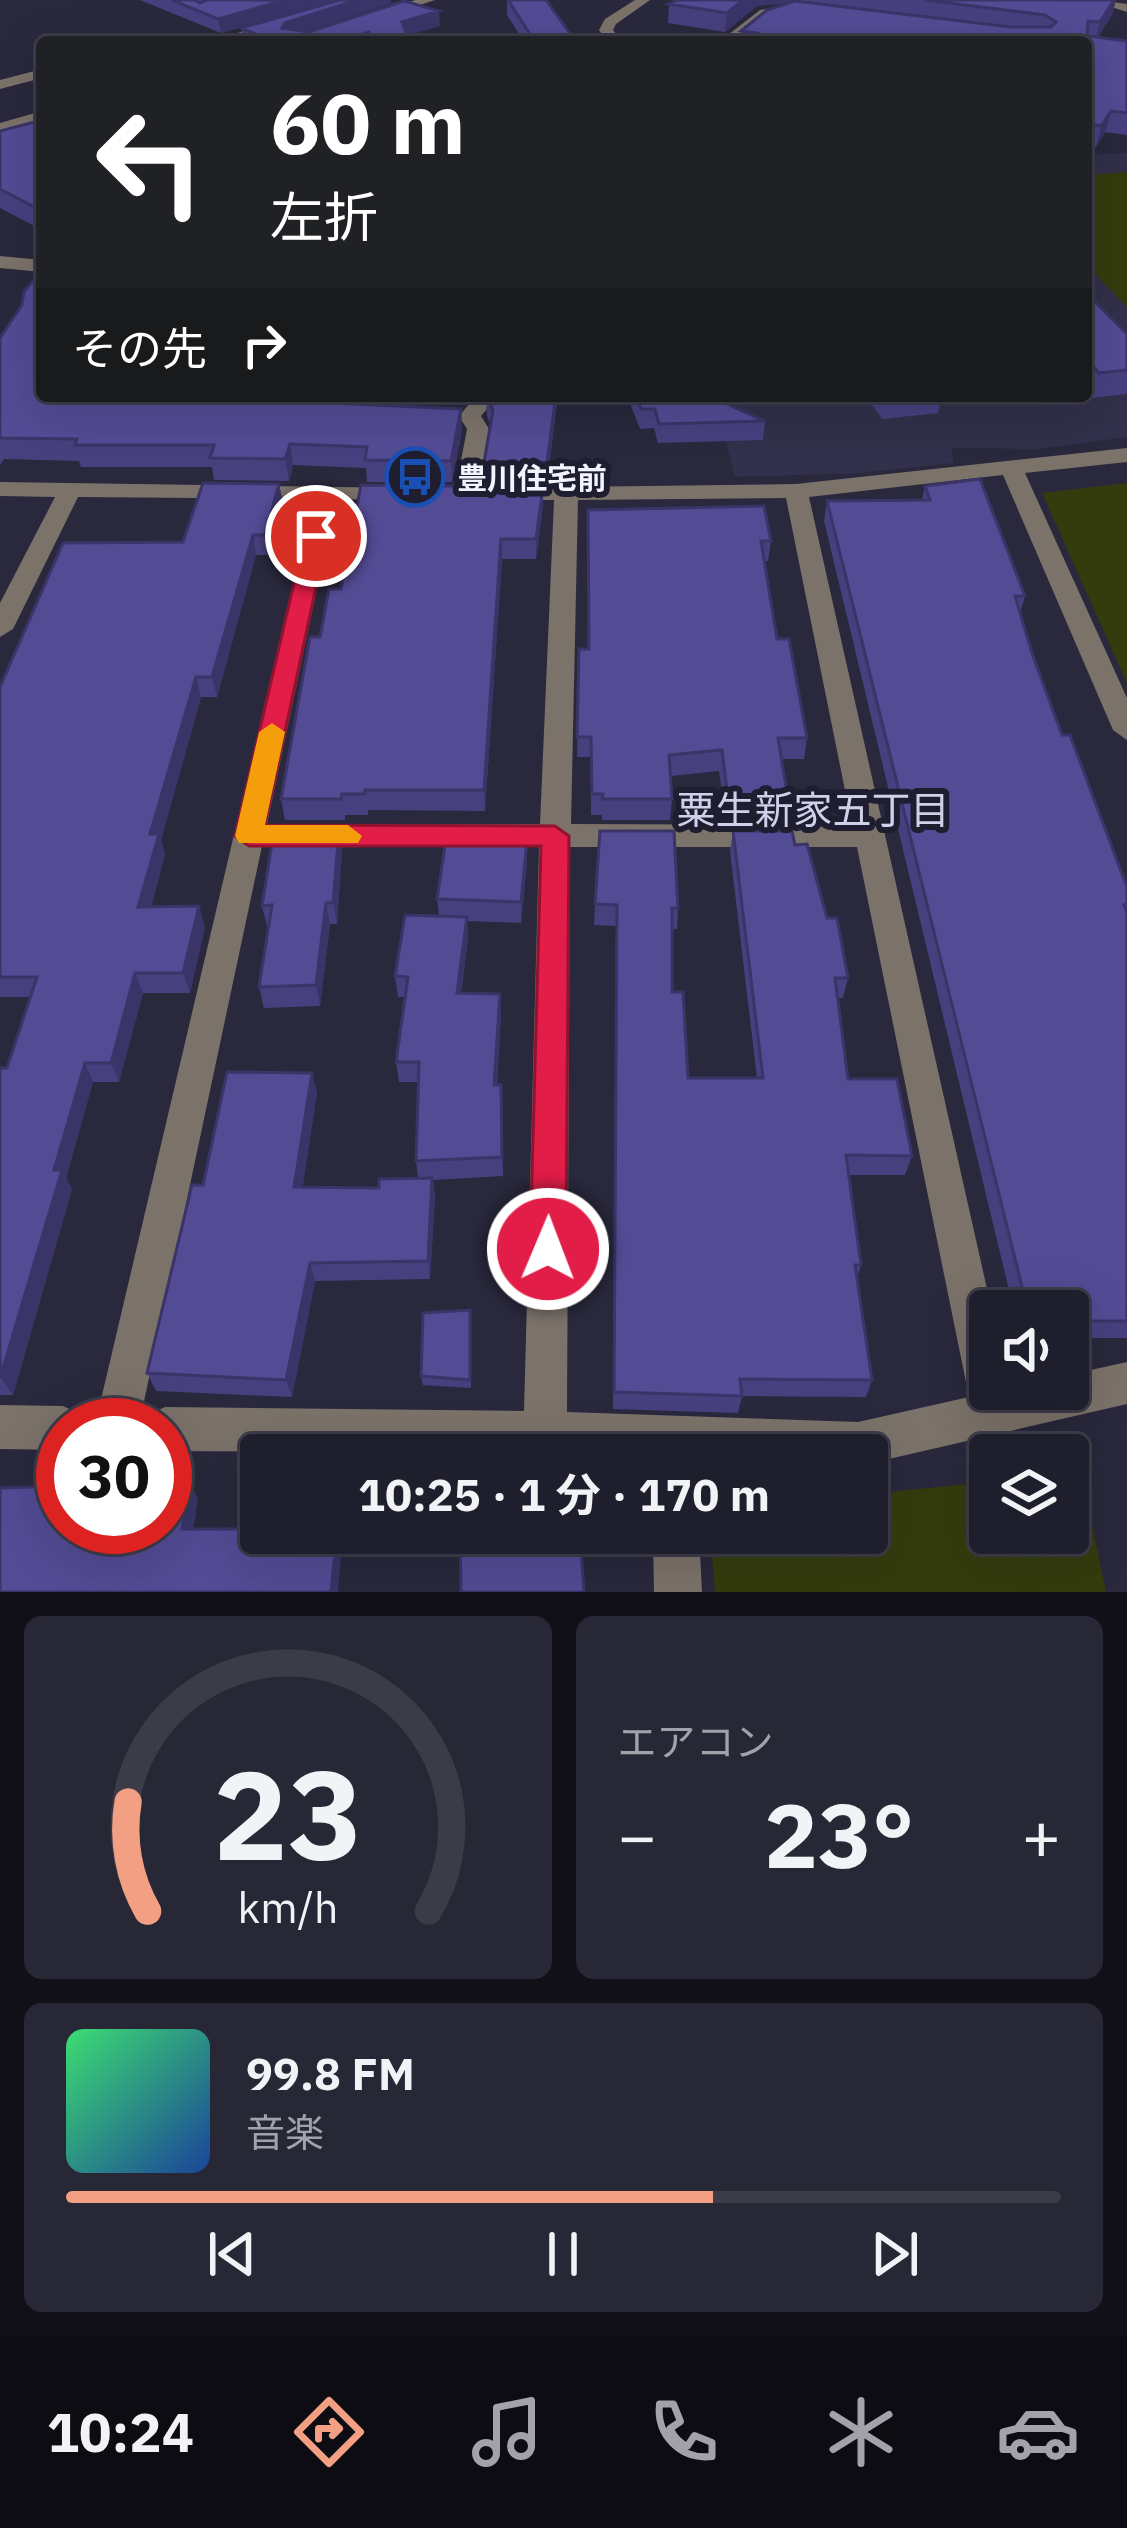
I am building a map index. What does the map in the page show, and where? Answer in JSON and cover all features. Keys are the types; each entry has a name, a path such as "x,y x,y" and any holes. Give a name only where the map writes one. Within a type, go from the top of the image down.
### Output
{"street":[{"path":"355,24 429,0"},
{"path":"611,36 606,30 610,22 644,0"},
{"path":"1105,0 1127,8"},
{"path":"734,36 765,13 793,11"},
{"path":"236,36 302,18"},
{"path":"0,85 36,75"},
{"path":"0,100 36,91"},
{"path":"0,128 36,118"},
{"path":"0,262 36,265"},
{"path":"478,402 459,415 478,429 458,492 796,491 1127,455"},
{"path":"1012,469 1127,730"},
{"path":"0,489 414,493"},
{"path":"0,629 70,490"},
{"path":"796,491 994,1414"},
{"path":"123,1398 326,493"},
{"path":"545,1433 566,495"},
{"path":"249,836 873,836"},
{"path":"888,1437 1127,1383"},
{"path":"0,1427 36,1428"},
{"path":"192,1429 555,1434"},
{"path":"677,1554 678,1592"}],"shaded area":[{"path":"1127,153 1127,437 1039,449 951,448 954,463 861,473 735,477 716,402 1092,402 1092,155"}],"green space":[{"path":"1127,172 1127,307 1092,271 1092,175"},
{"path":"1127,483 1127,683 1042,493"},
{"path":"969,1484 969,1554 1089,1554 1089,1511 1106,1592 715,1592 712,1554 888,1554 888,1492"}],"building":[{"path":"172,0 200,3 285,0 218,19"},
{"path":"340,0 357,0 285,23 282,28 309,32 404,1 439,11 402,22 408,36 370,36 369,32 260,36 241,28"},
{"path":"508,0 546,0 572,36 531,36"},
{"path":"743,0 727,13 669,4"},
{"path":"925,0 1114,0 1100,22 1088,21 1087,36 753,36 757,33 741,31 767,10 795,1 1010,27 1051,27 1056,22 1045,15"},
{"path":"1092,37 1127,41 1127,113 1111,111 1101,126 1092,124"},
{"path":"36,122 36,208 0,189 0,131"},
{"path":"36,278 36,402 326,402 461,409 451,461 365,460 367,447 290,444 285,459 210,458 214,445 75,445 77,439 0,438 0,338 22,305 24,291"},
{"path":"1092,299 1127,334 1127,370 1099,373 1092,365"},
{"path":"489,402 555,402 547,462 484,463 493,410"},
{"path":"638,402 722,402 765,421 659,424 655,409 641,409"},
{"path":"980,479 1025,596 1015,596 1033,656 1062,735 1070,735 1127,887 1127,1321 1089,1321 1089,1290 1023,1290 827,501 930,500 925,486"},
{"path":"203,483 279,484 265,535 253,535 212,677 196,677 150,834 159,834 138,907 199,906 183,973 135,973 111,1063 85,1063 54,1170 62,1170 0,1378 0,1068 7,1068 37,977 0,977 0,687 63,543 183,542"},
{"path":"361,485 543,487 536,539 501,539 484,790 365,790 365,794 342,794 341,799 281,799 310,637 320,637 329,589 341,589"},
{"path":"764,506 771,541 761,541 777,639 789,639 807,738 778,738 788,799 728,799 722,750 669,755 672,799 602,799 603,794 592,794 591,737 577,737 579,649 589,649 588,510"},
{"path":"274,830 339,830 333,903 326,903 316,985 259,987 272,905 262,906"},
{"path":"600,831 674,831 678,908 672,908 672,992 683,992 688,1078 763,1078 733,831 792,831 795,845 807,844 827,918 837,918 848,978 835,978 848,1079 897,1079 912,1156 846,1155 861,1265 855,1265 872,1380 740,1379 742,1396 614,1392 617,905 595,904"},
{"path":"446,839 527,841 521,902 437,899"},
{"path":"405,915 467,917 457,993 500,994 494,1085 501,1085 502,1157 416,1161 419,1062 396,1062 408,977 395,976"},
{"path":"227,1072 312,1073 294,1187 379,1188 379,1179 432,1178 428,1261 310,1263 286,1380 147,1373 192,1185 203,1185"},
{"path":"470,1310 470,1380 421,1376 423,1313"},
{"path":"36,1487 36,1554 192,1554 192,1529 240,1529 240,1554 335,1554 331,1592 0,1592 0,1488"},
{"path":"460,1554 581,1554 584,1592 461,1592"}],"slow traffic":[{"path":"272,732 249,836 348,836"}],"place":[{"name":"豊川住宅前","path":"415,477"}],"district":[{"name":"粟生新家五丁目","path":"813,809"}],"route":[{"path":"316,536 249,836 555,836 548,1249"}]}
